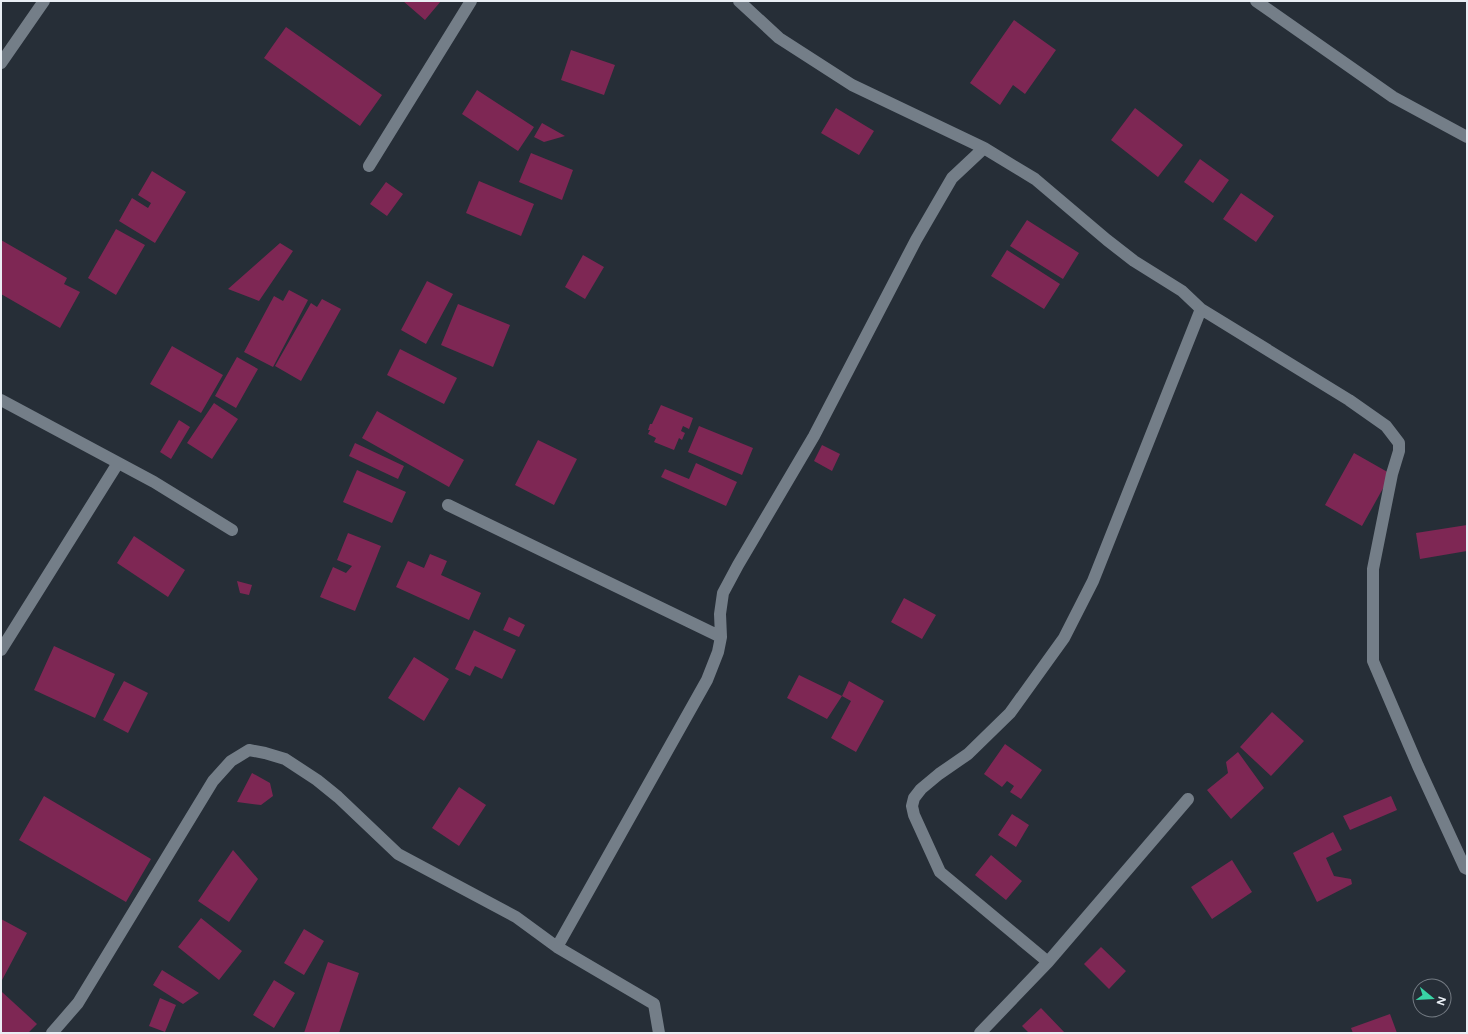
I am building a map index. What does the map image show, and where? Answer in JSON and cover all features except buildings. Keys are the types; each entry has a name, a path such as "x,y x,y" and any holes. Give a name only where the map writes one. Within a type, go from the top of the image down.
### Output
{"street":[{"path":"1,63 44,1"},
{"path":"369,166 471,1"},
{"path":"739,1 779,38 852,85 984,148 1035,179 1107,240 1134,261 1182,291 1201,309 1349,400 1386,426 1399,443 1399,450 1392,474 1373,569 1373,661 1418,766 1465,868 1467,869"},
{"path":"1256,1 1393,97 1467,137"},
{"path":"557,947 707,680 718,652 721,637 720,614 723,593 814,436 916,240 952,178 984,148"},
{"path":"1048,962 940,872 914,815 912,806 914,798 921,789 939,774 968,754 1010,713 1064,638 1093,581 1201,309"},
{"path":"1,400 154,482 232,530"},
{"path":"1,650 118,463"},
{"path":"448,505 721,637"},
{"path":"52,1033 78,1003 214,781 231,761 249,750 285,759 317,780 338,797 398,854 516,917 557,947 654,1004 659,1033"},
{"path":"980,1033 1048,962 1188,799"}]}
